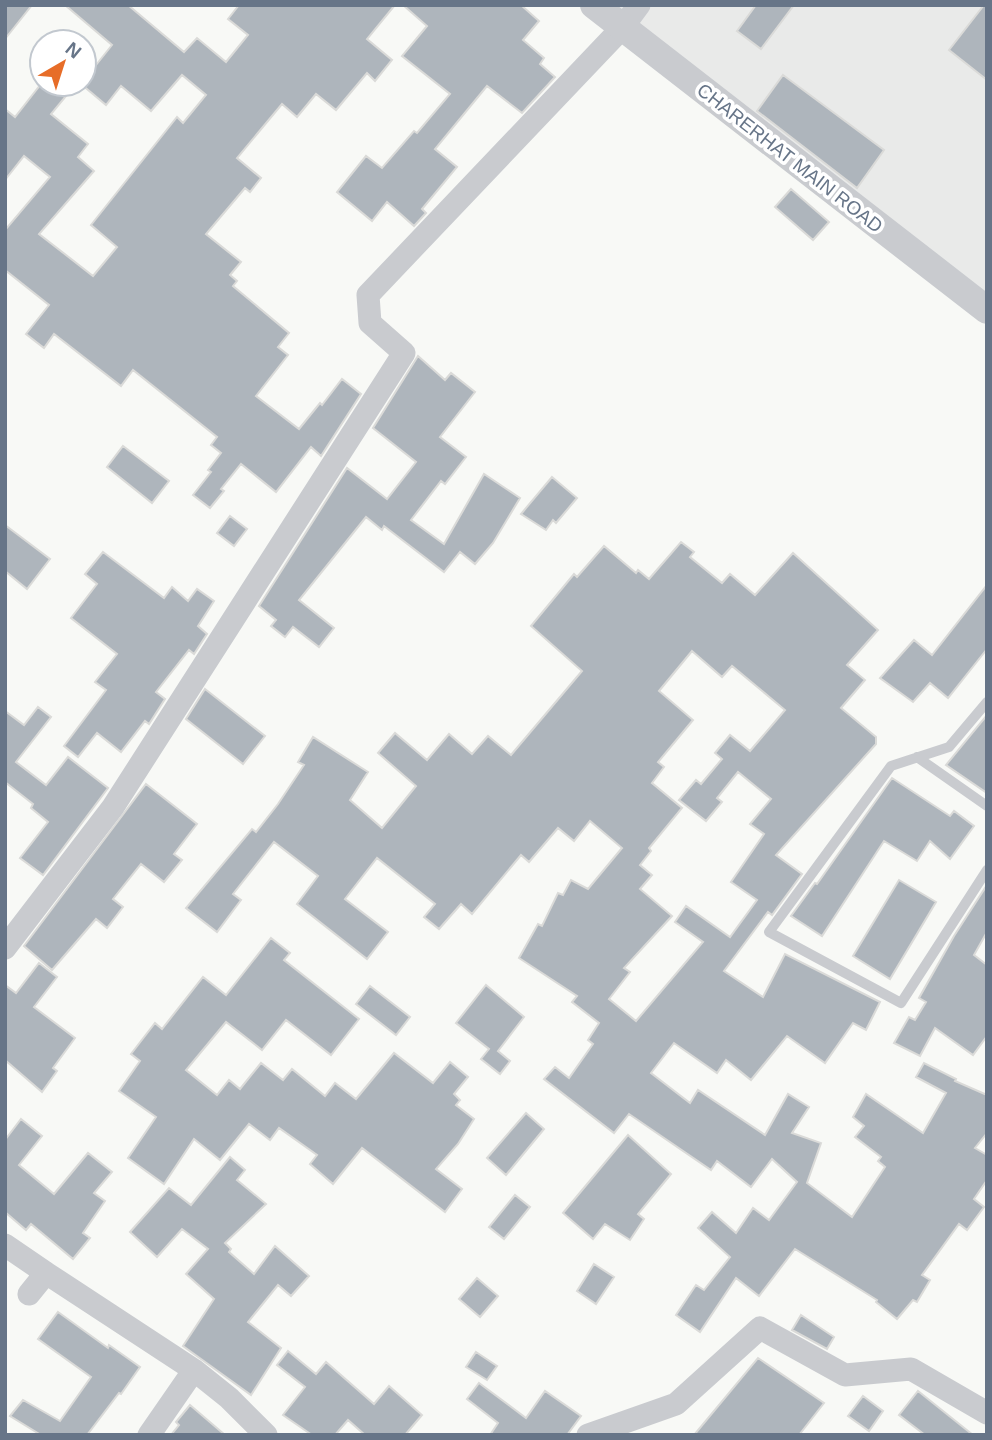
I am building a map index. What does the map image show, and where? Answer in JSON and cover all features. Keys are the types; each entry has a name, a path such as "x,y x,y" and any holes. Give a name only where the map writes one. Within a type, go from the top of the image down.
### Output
{"street":[{"name":"CHARERHAT MAIN ROAD","path":"594,5 987,310"},
{"path":"5,948 113,807 404,352 370,323 368,295 622,29 639,5"},
{"path":"5,1245 194,1370 229,1398 266,1435"},
{"path":"29,1294 46,1273"},
{"path":"588,1435 676,1404 760,1328 845,1375 911,1369 987,1413"},
{"path":"149,1435 194,1370"}],"lane":[{"path":"987,702 949,747 891,766 769,932 901,1003 987,870"},
{"path":"917,757 987,806"}],"shaded area":[{"path":"592,5 987,5 987,311"}],"building":[{"path":"5,5 32,5 5,39"},
{"path":"65,5 128,5 184,52 197,38 226,62 248,35 228,19 239,5 395,5 367,39 392,60 375,81 367,73 336,110 316,94 297,117 282,104 237,158 261,178 250,192 245,188 206,234 241,262 230,275 237,281 233,286 289,333 278,347 288,355 256,396 299,429 342,379 361,394 321,456 311,447 276,492 241,464 210,508 193,495 211,472 208,470 221,453 211,445 217,437 133,370 121,386 54,334 44,348 26,334 49,305 5,270 5,230 50,177 24,156 5,180 5,109 15,117 30,98 64,98 51,114 88,144 78,157 94,171 39,234 93,276 117,247 91,225 177,117 183,123 206,95 182,75 151,111 121,86 106,105 98,98 98,62 112,45 98,33 98,28 92,28"},
{"path":"403,5 521,5 539,21 523,40 544,58 540,64 555,77 522,113 487,86 435,149 457,167 422,209 426,213 414,226 387,202 372,221 337,192 366,156 382,168 450,94 402,56 427,26"},
{"path":"756,5 794,5 761,49 737,31"},
{"path":"984,5 987,5 987,80 949,50"},
{"path":"783,75 884,150 857,188 757,111"},
{"path":"791,189 829,222 813,240 775,207"},
{"path":"418,356 445,380 451,373 475,392 440,437 466,457 445,484 441,481 411,520 444,544 484,474 520,498 493,543 475,564 460,552 444,572 384,526 382,530 366,517 299,600 334,628 319,647 293,627 285,637 271,626 276,620 259,606 347,468 387,499 416,462 373,428"},
{"path":"123,446 169,481 152,503 107,467"},
{"path":"552,477 577,498 556,523 553,520 546,530 521,514"},
{"path":"230,516 247,529 234,546 217,533"},
{"path":"5,525 50,559 27,589 5,571"},
{"path":"681,542 694,552 690,557 722,583 730,574 755,595 793,553 878,630 847,665 865,680 841,708 876,737 876,744 776,855 802,874 772,915 768,912 724,971 763,997 785,954 880,1002 866,1030 853,1023 825,1063 787,1036 751,1080 726,1060 717,1073 674,1043 651,1073 690,1103 698,1090 765,1135 788,1094 809,1107 792,1133 821,1143 807,1183 852,1217 885,1167 878,1161 881,1157 855,1137 864,1126 853,1117 866,1094 923,1133 946,1093 916,1077 924,1063 987,1095 987,1133 975,1148 987,1155 987,1180 974,1199 984,1207 967,1230 959,1224 922,1275 930,1280 917,1302 913,1300 897,1319 876,1302 877,1300 795,1249 759,1296 736,1278 700,1332 676,1315 696,1285 704,1290 730,1257 698,1228 712,1212 736,1233 753,1208 769,1220 797,1182 772,1159 751,1187 717,1161 711,1170 629,1114 614,1133 544,1079 555,1067 569,1078 593,1044 588,1040 599,1023 572,1002 577,996 519,958 538,924 542,926 558,893 563,895 571,880 588,889 622,848 590,821 574,841 558,828 529,862 521,855 472,914 461,904 439,929 424,917 435,904 377,858 345,899 388,932 367,959 297,904 318,876 274,842 233,894 241,900 217,932 186,908 252,829 256,832 278,804 304,765 298,762 313,737 368,772 350,800 382,828 416,786 378,753 395,733 427,760 449,734 472,754 488,736 511,755 582,671 531,626 574,574 577,577 604,546 636,573 638,570 649,579","holes":["692,651 722,677 732,666 785,710 750,751 730,735 715,753 722,759 701,784 696,780 679,800 706,821 722,802 717,798 738,772 771,799 750,824 764,834 731,882 757,900 730,937 686,906 675,922 703,942 636,1021 609,999 630,972 624,968 672,916 640,889 652,875 640,865 651,851 649,848 682,808 652,783 664,767 658,762 693,720 659,691"]},
{"path":"103,552 164,598 172,587 188,601 197,589 214,601 198,626 207,634 194,654 189,650 156,692 165,699 149,724 145,721 121,752 97,733 78,757 64,746 106,690 95,682 117,654 71,618 97,584 85,574"},
{"path":"987,585 987,649 948,698 930,683 913,702 880,678 914,640 932,655"},
{"path":"205,689 265,736 243,764 186,719"},
{"path":"38,707 51,717 16,762 46,785 68,757 108,788 43,875 20,858 48,822 31,808 33,804 5,782 5,711 24,725"},
{"path":"987,715 987,793 946,765"},
{"path":"892,778 950,816 954,811 974,826 950,859 930,841 917,861 884,841 822,936 791,916"},
{"path":"146,784 197,824 174,854 182,860 164,882 141,864 113,899 123,907 107,928 96,919 52,970 24,946"},
{"path":"899,880 936,902 890,979 853,956"},
{"path":"987,885 987,932 974,955 987,965 987,1036 973,1055 935,1028 920,1056 894,1043 909,1017 915,1020 926,1002 919,998"},
{"path":"271,938 290,953 284,960 359,1019 331,1055 286,1020 262,1050 226,1022 186,1070 217,1095 229,1080 240,1089 261,1063 283,1080 292,1069 325,1096 335,1083 356,1099 394,1053 433,1083 450,1062 468,1077 454,1094 460,1100 456,1105 474,1119 458,1144 436,1169 462,1189 445,1212 362,1148 333,1184 310,1164 317,1155 279,1128 270,1140 249,1124 220,1160 194,1139 164,1184 128,1158 156,1117 119,1091 140,1061 131,1054 155,1023 162,1029 203,977 226,995"},
{"path":"39,963 57,977 34,1007 75,1038 53,1068 57,1071 42,1092 5,1060 5,985 16,993"},
{"path":"486,985 524,1017 498,1051 510,1061 500,1074 481,1059 489,1049 456,1023"},
{"path":"370,986 410,1017 396,1035 356,1004"},
{"path":"526,1113 544,1129 506,1175 487,1158"},
{"path":"21,1119 42,1136 19,1165 54,1194 88,1153 112,1172 94,1193 105,1201 83,1233 90,1238 73,1259 31,1224 26,1230 5,1212 5,1140"},
{"path":"628,1135 671,1174 638,1214 644,1219 630,1240 605,1224 593,1239 563,1213"},
{"path":"230,1157 245,1170 237,1180 266,1204 225,1243 231,1249 229,1252 254,1274 275,1246 309,1276 291,1296 278,1285 248,1322 281,1348 251,1395 183,1346 214,1299 186,1274 208,1249 182,1229 157,1257 130,1232 169,1188 191,1205"},
{"path":"515,1195 530,1207 504,1239 489,1227"},
{"path":"594,1264 614,1277 596,1304 577,1291"},
{"path":"477,1278 498,1296 480,1317 459,1299"},
{"path":"58,1312 140,1367 87,1435 41,1435 10,1416 23,1400 60,1421 91,1377 38,1339"},
{"path":"801,1315 834,1337 827,1349 792,1330"},
{"path":"288,1351 316,1374 326,1362 374,1404 389,1386 422,1415 405,1435 365,1435 348,1420 335,1435 312,1435 283,1415 305,1387 277,1365"},
{"path":"476,1352 497,1366 487,1380 466,1367"},
{"path":"758,1358 824,1403 799,1435 694,1435"},
{"path":"479,1383 526,1418 545,1391 581,1416 567,1435 490,1435 498,1423 467,1399"},
{"path":"918,1391 973,1435 925,1435 899,1415"},
{"path":"863,1396 883,1411 869,1431 848,1416"},
{"path":"190,1405 225,1435 171,1435 179,1425 176,1422"}]}
